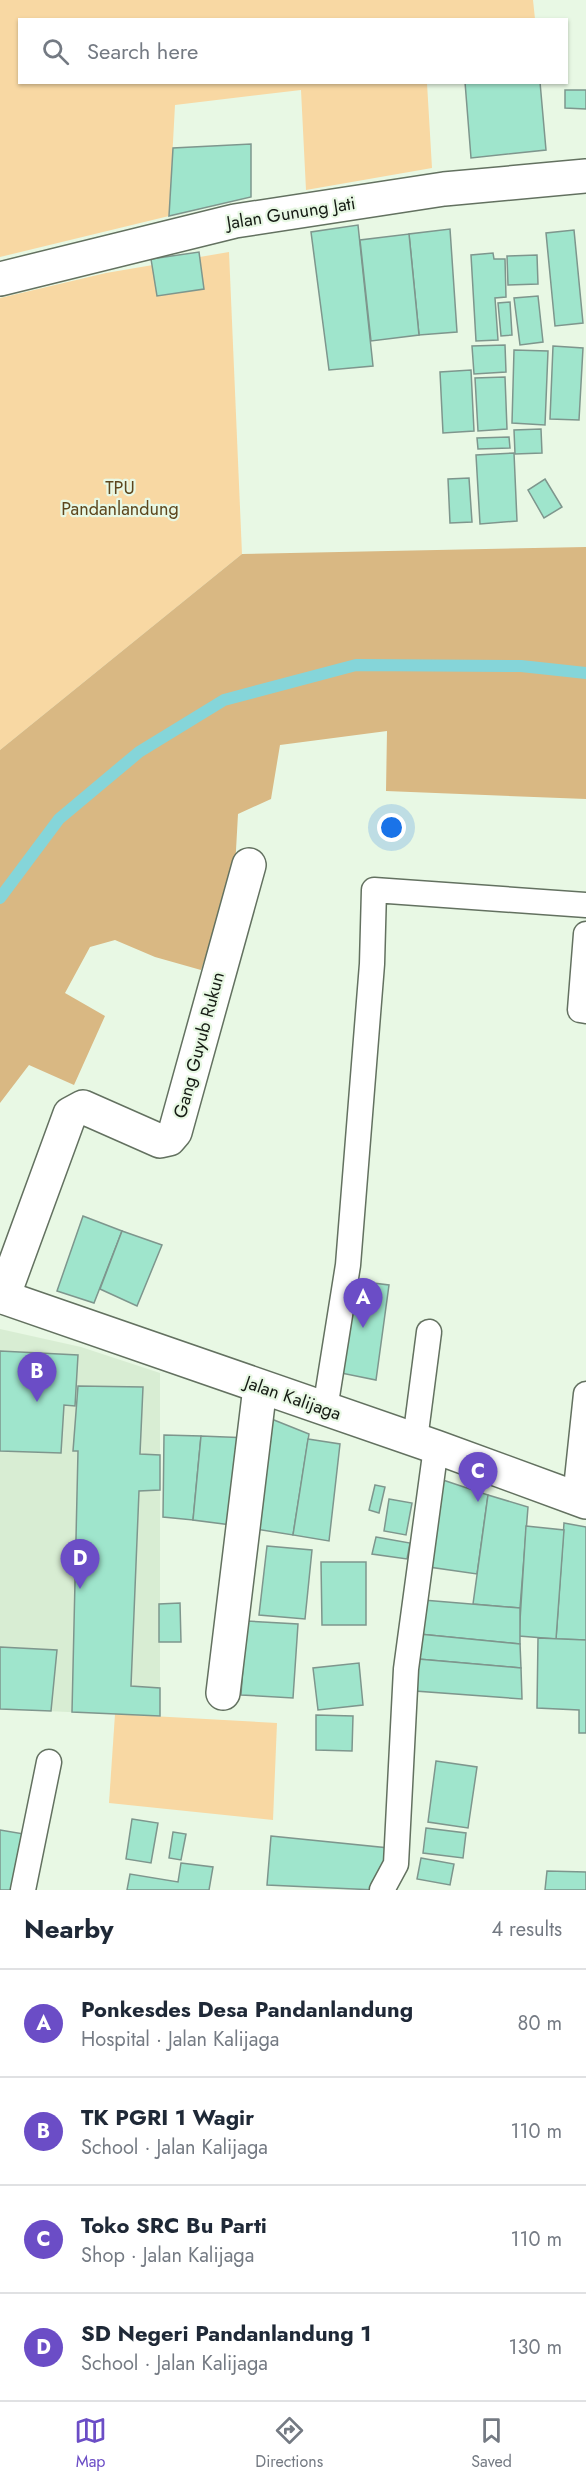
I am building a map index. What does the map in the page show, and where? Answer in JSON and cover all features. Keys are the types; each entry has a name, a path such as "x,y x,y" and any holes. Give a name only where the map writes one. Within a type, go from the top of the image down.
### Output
{"street":[{"name":"Jalan Gunung Jati","path":"0,279 235,221 444,189 586,176"},
{"name":"Gang Guyub Rukun","path":"2,1297 70,1114 83,1107 160,1141 169,1139 175,1132 249,865"},
{"name":"Jalan Kalijaga","path":"2,1297 581,1500"},
{"path":"223,1693 260,1387"}],"lane":[{"path":"325,1409 348,1265 372,964 374,890 586,905"},
{"path":"586,934 580,1010 586,1011"},
{"path":"382,1890 396,1864 406,1669 426,1444 429,1332"},
{"path":"581,1500 586,1394"},
{"path":"23,1890 49,1762"}],"shaded area":[{"path":"586,547 586,799 386,791 387,731 280,745 271,799 238,814 235,868 201,970 155,957 115,940 90,947 65,993 105,1016 74,1085 29,1065 0,1103 0,750 242,554"},
{"path":"0,1329 81,1347 160,1373 160,1716 0,1709"}],"green space":[{"path":"0,0 533,0 535,18 18,18 18,84 427,84 432,168 306,190 301,90 175,105 169,216 0,257"},
{"name":"TPU Pandanlandung","path":"229,252 242,554 0,750 0,298 106,273"},
{"path":"115,1714 277,1723 273,1820 109,1803"}],"building":[{"path":"465,84 540,84 546,150 471,158"},
{"path":"565,90 586,90 586,109 565,108"},
{"path":"251,144 251,197 169,216 173,148"},
{"path":"358,225 373,366 329,370 311,232"},
{"path":"450,229 457,332 419,335 409,234"},
{"path":"574,230 583,323 555,326 546,233"},
{"path":"409,234 419,335 371,341 360,240"},
{"path":"199,252 204,289 157,296 151,259"},
{"path":"493,253 494,259 505,259 506,297 495,298 498,340 476,341 471,255"},
{"path":"537,255 538,284 508,285 507,256"},
{"path":"538,296 543,342 520,345 514,298"},
{"path":"510,302 512,335 501,336 498,303"},
{"path":"505,345 506,372 474,374 472,346"},
{"path":"553,346 583,348 579,420 550,419"},
{"path":"514,350 548,351 545,425 512,423"},
{"path":"471,370 474,431 443,433 440,372"},
{"path":"505,377 507,429 478,431 475,378"},
{"path":"541,429 542,453 515,454 514,430"},
{"path":"509,437 510,448 478,449 477,438"},
{"path":"514,453 517,521 480,524 476,455"},
{"path":"469,478 472,522 450,523 448,479"},
{"path":"545,479 562,507 544,518 528,490"},
{"path":"83,1216 122,1231 94,1303 57,1291"},
{"path":"122,1231 162,1245 137,1306 100,1289"},
{"path":"349,1280 389,1285 376,1380 336,1372"},
{"path":"0,1351 78,1355 75,1406 64,1405 61,1453 0,1451"},
{"path":"78,1386 143,1387 140,1454 160,1455 160,1490 139,1491 131,1686 160,1688 160,1716 72,1712 78,1451 73,1451"},
{"path":"269,1418 309,1434 293,1535 249,1528"},
{"path":"164,1435 201,1436 193,1520 163,1517"},
{"path":"201,1436 250,1438 239,1526 193,1520"},
{"path":"308,1439 340,1444 329,1541 293,1535"},
{"path":"440,1479 488,1495 477,1574 429,1567"},
{"path":"375,1485 385,1487 379,1513 369,1510"},
{"path":"488,1495 528,1507 520,1608 473,1604"},
{"path":"389,1499 412,1503 406,1535 384,1531"},
{"path":"564,1523 586,1527 586,1640 556,1639"},
{"path":"526,1526 564,1530 556,1639 519,1636"},
{"path":"376,1537 410,1543 407,1559 372,1554"},
{"path":"267,1546 312,1550 305,1619 259,1615"},
{"path":"321,1562 366,1562 366,1625 322,1625"},
{"path":"423,1600 520,1608 520,1644 419,1634"},
{"path":"180,1603 181,1642 159,1642 159,1604"},
{"path":"246,1621 298,1624 293,1698 241,1695"},
{"path":"419,1634 520,1644 521,1668 418,1659"},
{"path":"538,1638 586,1640 586,1733 579,1733 579,1710 537,1708"},
{"path":"0,1647 57,1650 51,1711 0,1709"},
{"path":"418,1659 521,1668 522,1699 415,1691"},
{"path":"359,1663 363,1705 318,1710 313,1668"},
{"path":"316,1715 353,1716 352,1751 316,1750"},
{"path":"436,1761 477,1767 468,1828 428,1822"},
{"path":"132,1819 158,1823 151,1863 126,1859"},
{"path":"426,1828 466,1833 463,1858 423,1853"},
{"path":"0,1830 30,1835 19,1890 0,1890"},
{"path":"173,1832 186,1834 181,1860 169,1858"},
{"path":"271,1836 389,1848 376,1890 267,1885"},
{"path":"421,1858 454,1864 450,1885 417,1879"},
{"path":"181,1863 213,1867 209,1890 127,1890 130,1874 178,1882"},
{"path":"547,1871 586,1872 586,1890 545,1890"}],"waterway":[{"path":"0,898 59,819 139,752 224,700 356,665 521,666 586,673"}],"place":[{"name":"Ponkesdes Desa Pandanlandung","path":"363,1328"},
{"name":"TK PGRI 1 Wagir","path":"37,1402"},
{"name":"Toko SRC Bu Parti","path":"478,1502"},
{"name":"SD Negeri Pandanlandung 1","path":"80,1589"}]}
